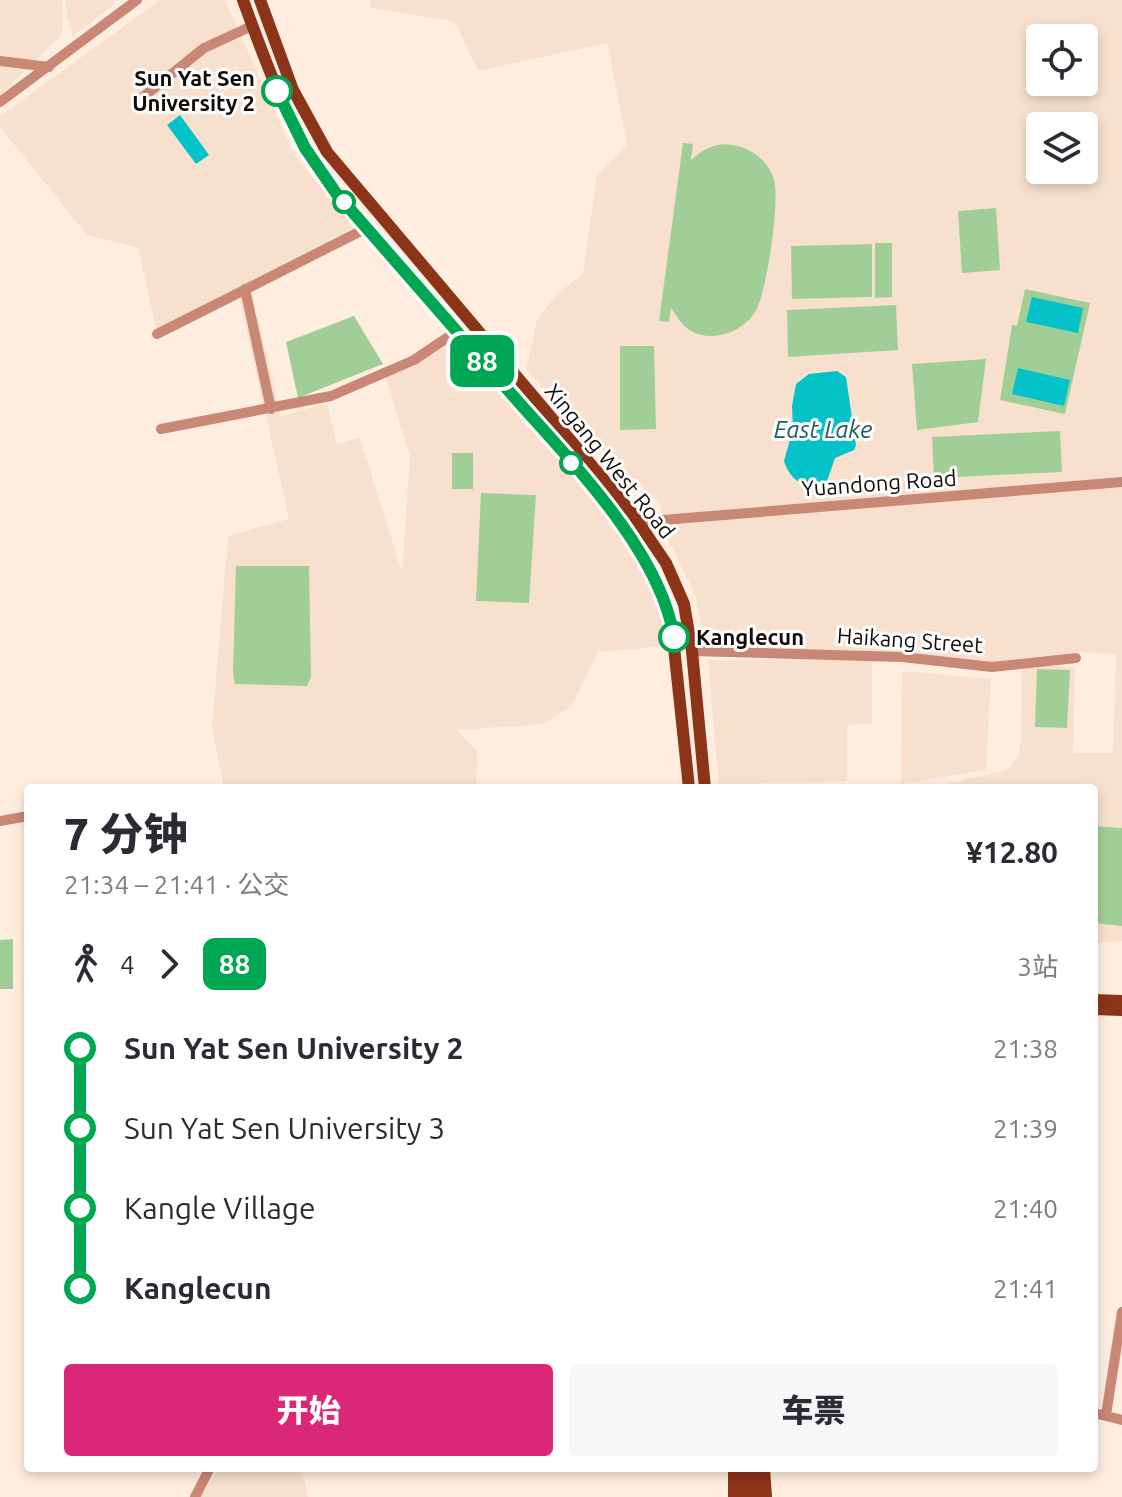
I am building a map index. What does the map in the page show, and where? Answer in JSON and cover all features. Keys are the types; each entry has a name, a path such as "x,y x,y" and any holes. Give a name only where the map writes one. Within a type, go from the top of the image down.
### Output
{"main road":[{"name":"Xingang West Road","path":"243,0 280,100 300,139 336,193 567,458 630,535 653,574 668,609 676,655 689,784"},
{"name":"Xingang West Road","path":"260,0 293,90 327,152 578,448 639,522 666,563 684,604 692,651 705,784"},
{"path":"1098,1000 1122,1001"},
{"path":"1098,1009 1122,1010"},
{"path":"734,1472 734,1497"},
{"path":"744,1472 745,1497"},
{"path":"753,1472 754,1497"},
{"path":"764,1472 766,1497"}],"street":[{"path":"0,102 137,0"},
{"path":"138,101 204,48 252,26"},
{"path":"0,61 49,67"},
{"path":"157,334 367,228"},
{"path":"245,289 271,409"},
{"path":"161,429 331,396 414,360 457,331"},
{"path":"567,458 578,448"},
{"name":"Yuandong Road","path":"639,522 1122,482"},
{"path":"668,609 684,604"},
{"name":"Haikang Street","path":"692,651 902,657 992,667 1076,658"},
{"path":"0,821 24,817"},
{"path":"1122,1312 1100,1414 1122,1420"},
{"path":"195,1497 208,1472"}],"shaded area":[{"path":"0,0 62,0 62,35 0,95"},
{"path":"66,0 114,0 116,3 73,36 66,13"},
{"path":"160,0 225,0 293,153 356,230 250,285 281,416 327,403 337,444 360,438 402,572 410,457 385,375 454,336 626,538 653,579 668,646 598,652 572,706 544,724 457,730 478,752 476,784 223,784 212,728 228,536 289,519 238,292 157,333 138,248 87,235 0,127 0,116"},
{"path":"370,0 1122,0 1122,941 1098,943 1098,784 946,784 1007,770 1018,756 1022,665 1075,667 1073,753 1113,753 1116,654 1078,652 993,662 706,647 695,594 663,530 660,503 579,430 526,369 537,320 555,296 583,273 597,175 627,145 607,43 478,71 454,21 371,8"},
{"path":"872,659 872,724 847,725 847,781 719,784 708,660"},
{"path":"902,671 991,679 986,770 901,784"},
{"path":"216,1472 302,1472 308,1497 200,1497"}],"green space":[{"path":"683,143 693,144 691,160 708,148 720,145 747,149 766,164 774,180 774,226 760,302 743,325 717,336 691,331 671,308 669,322 659,321"},
{"path":"996,208 1000,270 962,273 958,211"},
{"path":"875,243 892,243 892,297 875,298"},
{"path":"872,244 872,297 792,299 791,246"},
{"path":"1025,289 1090,303 1065,414 1000,400 1012,325 1017,326"},
{"path":"896,305 898,350 788,357 787,310"},
{"path":"354,316 383,364 298,398 286,342"},
{"path":"620,346 654,346 656,429 620,430"},
{"path":"986,359 978,422 917,430 912,364"},
{"path":"1060,431 1062,472 934,478 932,437"},
{"path":"452,453 473,453 473,489 452,489"},
{"path":"481,493 536,495 529,603 476,601"},
{"path":"236,566 309,566 311,677 307,686 235,684"},
{"path":"1037,669 1070,670 1067,728 1035,727"},
{"path":"1098,826 1122,828 1122,926 1098,923"},
{"path":"13,939 13,989 0,989 0,940"}],"water":[{"path":"180,115 209,155 196,164 167,125"},
{"path":"1032,297 1083,308 1078,333 1026,322"},
{"path":"1018,368 1070,380 1064,406 1012,394"},
{"name":"East Lake","path":"837,371 846,377 856,445 854,450 835,458 827,481 820,485 806,485 790,474 784,461 793,429 792,406 796,384 809,374"}],"bus line":[{"name":"88","path":"277,91 294,129 336,193 570,461 630,535 659,586 674,637"}],"place":[{"name":"Sun Yat Sen University 2","path":"277,91"},
{"name":"Kanglecun","path":"674,637"}]}
